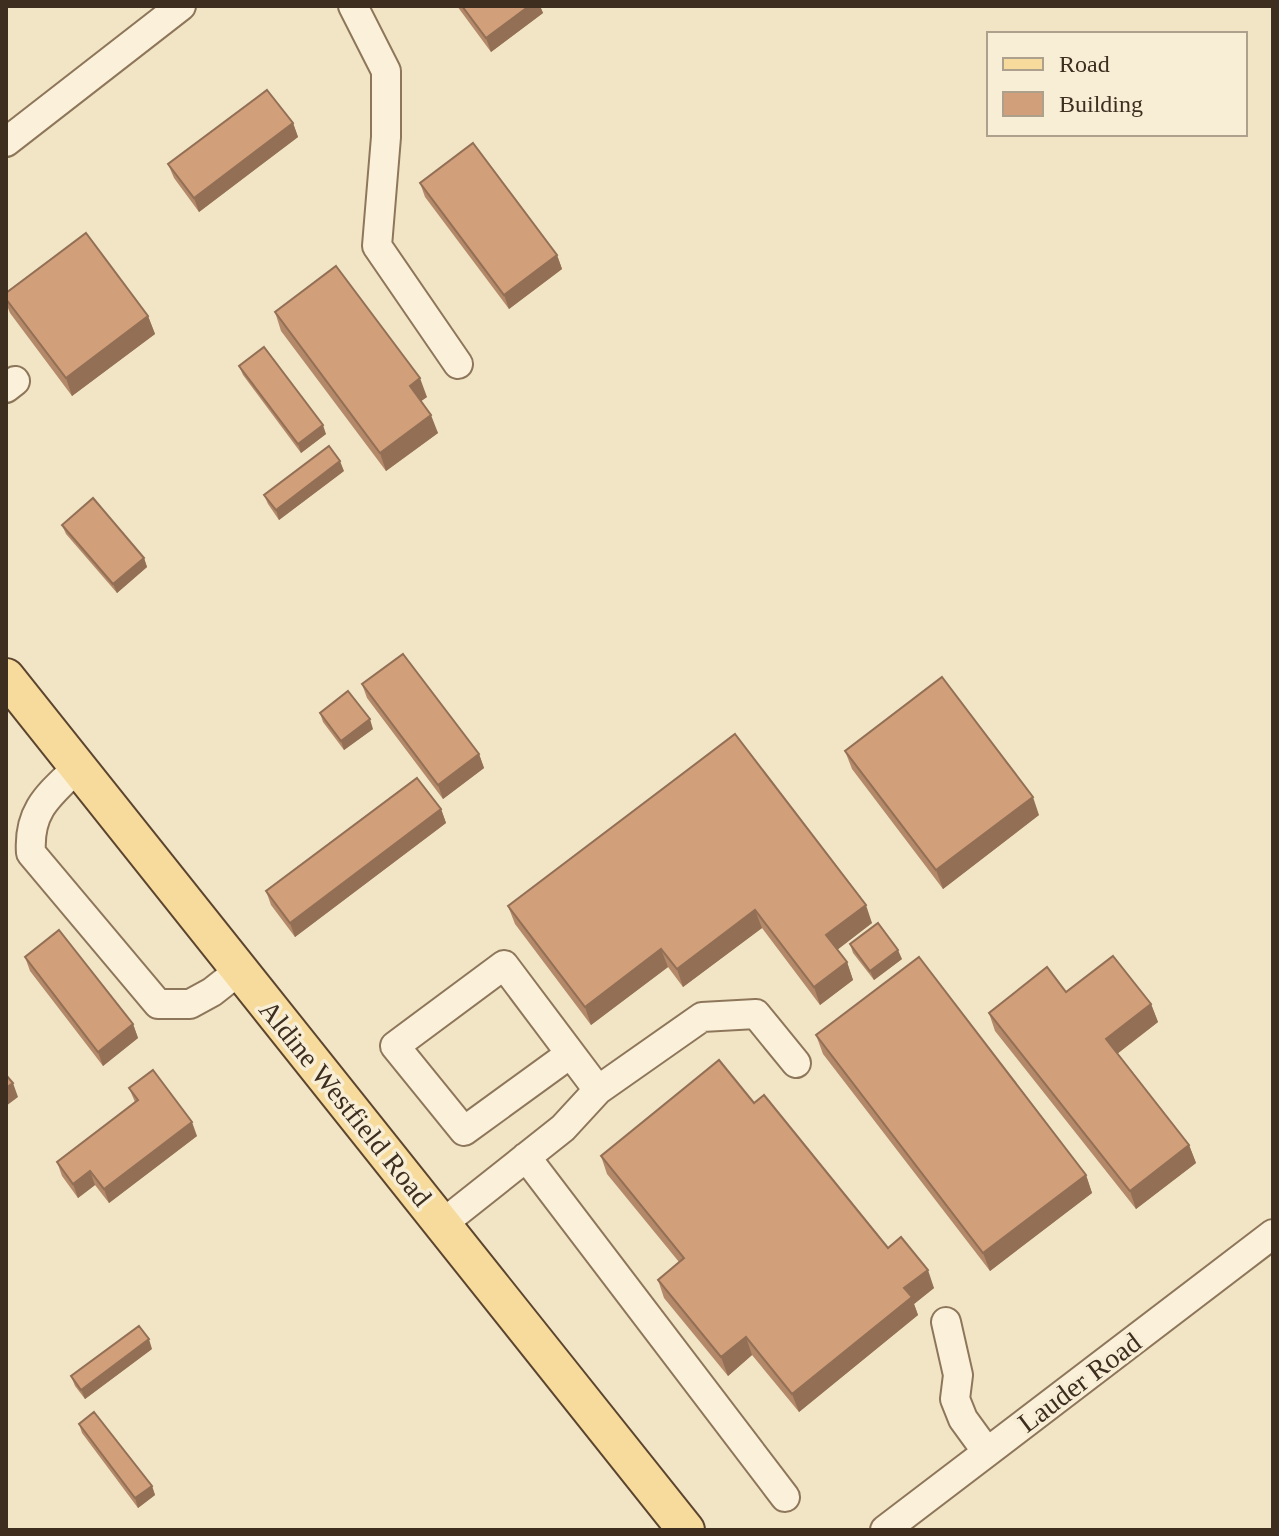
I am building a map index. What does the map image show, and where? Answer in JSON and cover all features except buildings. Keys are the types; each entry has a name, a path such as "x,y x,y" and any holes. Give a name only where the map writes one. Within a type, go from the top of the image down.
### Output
{"main road":[{"name":"Aldine Westfield Road","path":"6,677 686,1530"}],"street":[{"path":"6,142 181,6"},
{"path":"353,6 386,71 386,137 377,246 458,364"},
{"path":"78,767 42,802 29,831 31,853 158,1004 190,1004 212,992 240,970"},
{"path":"570,1054 464,1131 395,1046 504,965 598,1090"},
{"path":"442,1224 563,1128 598,1090 702,1017 756,1014 796,1063"},
{"path":"526,1157 785,1497"},
{"name":"Lauder Road","path":"885,1530 1273,1234"},
{"path":"946,1322 958,1375 955,1399 963,1419 987,1452"}]}
